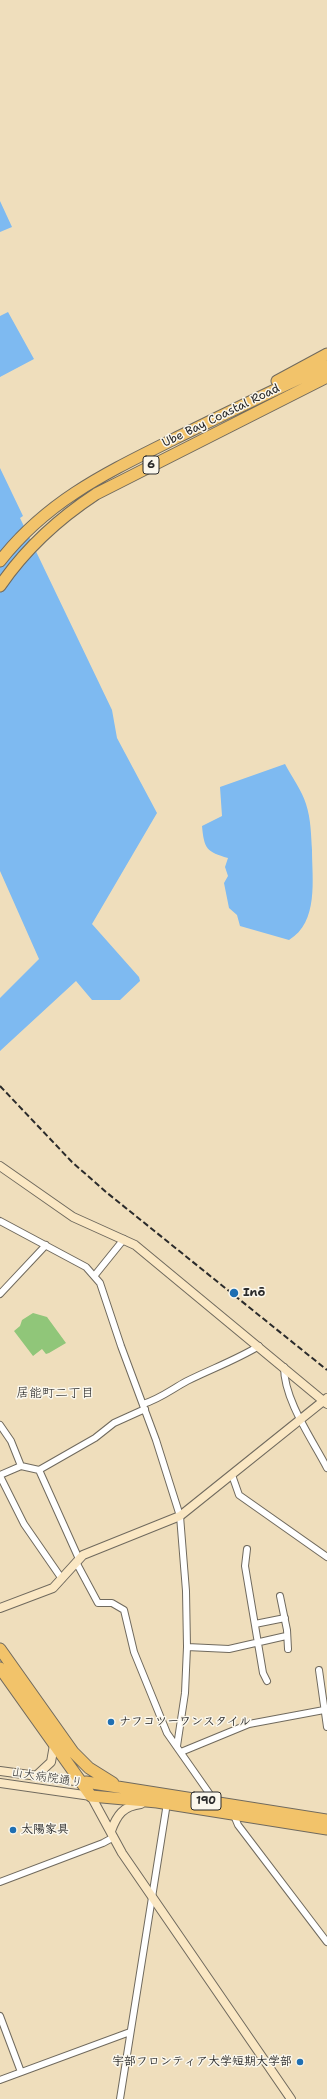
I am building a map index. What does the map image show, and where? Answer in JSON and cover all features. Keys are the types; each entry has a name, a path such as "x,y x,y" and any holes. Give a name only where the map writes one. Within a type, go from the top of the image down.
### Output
{"highway":[{"path":"154,449 327,354"},
{"name":"Ube Bay Coastal Road","path":"0,561 34,524 67,496 234,408 327,366"},
{"name":"Ube Bay Coastal Road","path":"0,586 34,544 70,512 96,494 159,461 327,378"},
{"path":"159,461 327,385"},
{"name":"190","path":"0,1649 81,1762 102,1778 126,1788"},
{"name":"190","path":"0,1668 54,1745 83,1782 327,1820"},
{"name":"190","path":"24,1684 30,1697 91,1796 162,1802 327,1829"}],"street":[{"path":"0,1166 62,1210 124,1240 147,1254 326,1401 302,1418 180,1516 102,1547 78,1560 53,1588 0,1608"},
{"path":"0,1221 86,1267 95,1275 100,1283 121,1346 144,1407 180,1516 186,1590 187,1647 180,1749"},
{"path":"95,1275 124,1240"},
{"path":"0,1294 46,1245"},
{"path":"62,1579 24,1524 0,1476 21,1466 39,1470 96,1438 114,1422 144,1407 180,1384 246,1354 259,1346"},
{"path":"284,1367 284,1378 327,1468"},
{"path":"0,1425 11,1441 21,1466"},
{"path":"39,1470 98,1603 112,1603 124,1610 134,1652 167,1733 180,1749 209,1793 212,1801"},
{"path":"232,1475 239,1495 327,1557"},
{"path":"247,1549 245,1566 256,1624 263,1673 267,1681"},
{"path":"280,1596 287,1630 286,1636 288,1649"},
{"path":"256,1624 285,1618"},
{"path":"187,1647 229,1649 286,1636"},
{"path":"319,1670 327,1727"},
{"path":"180,1749 249,1724 324,1710"},
{"path":"36,1776 51,1762 54,1745"},
{"name":"山大病院通り","path":"0,1771 83,1782"},
{"name":"山大病院通り","path":"0,1783 91,1796"},
{"path":"91,1796 122,1853 291,2099"},
{"path":"0,1882 103,1843 112,1834 116,1819 126,1807 162,1802 152,1896 120,2099"},
{"path":"233,1813 238,1825 327,1942"},
{"path":"0,2016 21,2072"},
{"path":"0,2080 130,2032"}],"green space":[{"path":"33,1313 47,1317 66,1343 46,1354 42,1349 33,1356 14,1331 20,1326 22,1320"}],"water":[{"path":"0,201 12,227 0,232"},
{"path":"8,312 34,359 0,377 0,316"},
{"path":"0,468 23,516 20,518 112,710 117,738 157,813 92,924 139,977 140,981 120,1000 92,1000 76,981 0,1051 0,998 39,959 0,871"},
{"path":"285,764 302,794 308,810 313,874 312,899 305,922 299,932 289,940 240,926 237,915 229,908 224,883 228,876 225,867 228,858 215,854 208,848 204,840 202,826 222,816 220,787"}],"railway":[{"path":"0,1086 72,1162 106,1192 327,1370"}],"place":[{"name":"Inō","path":"234,1293"},
{"name":"ナフコツーワンスタイル","path":"111,1722"},
{"name":"太陽家具","path":"13,1830"},
{"name":"宇部フロンティア大学短期大学部","path":"300,2062"}],"district":[{"name":"居能町二丁目","path":"55,1394"}]}
